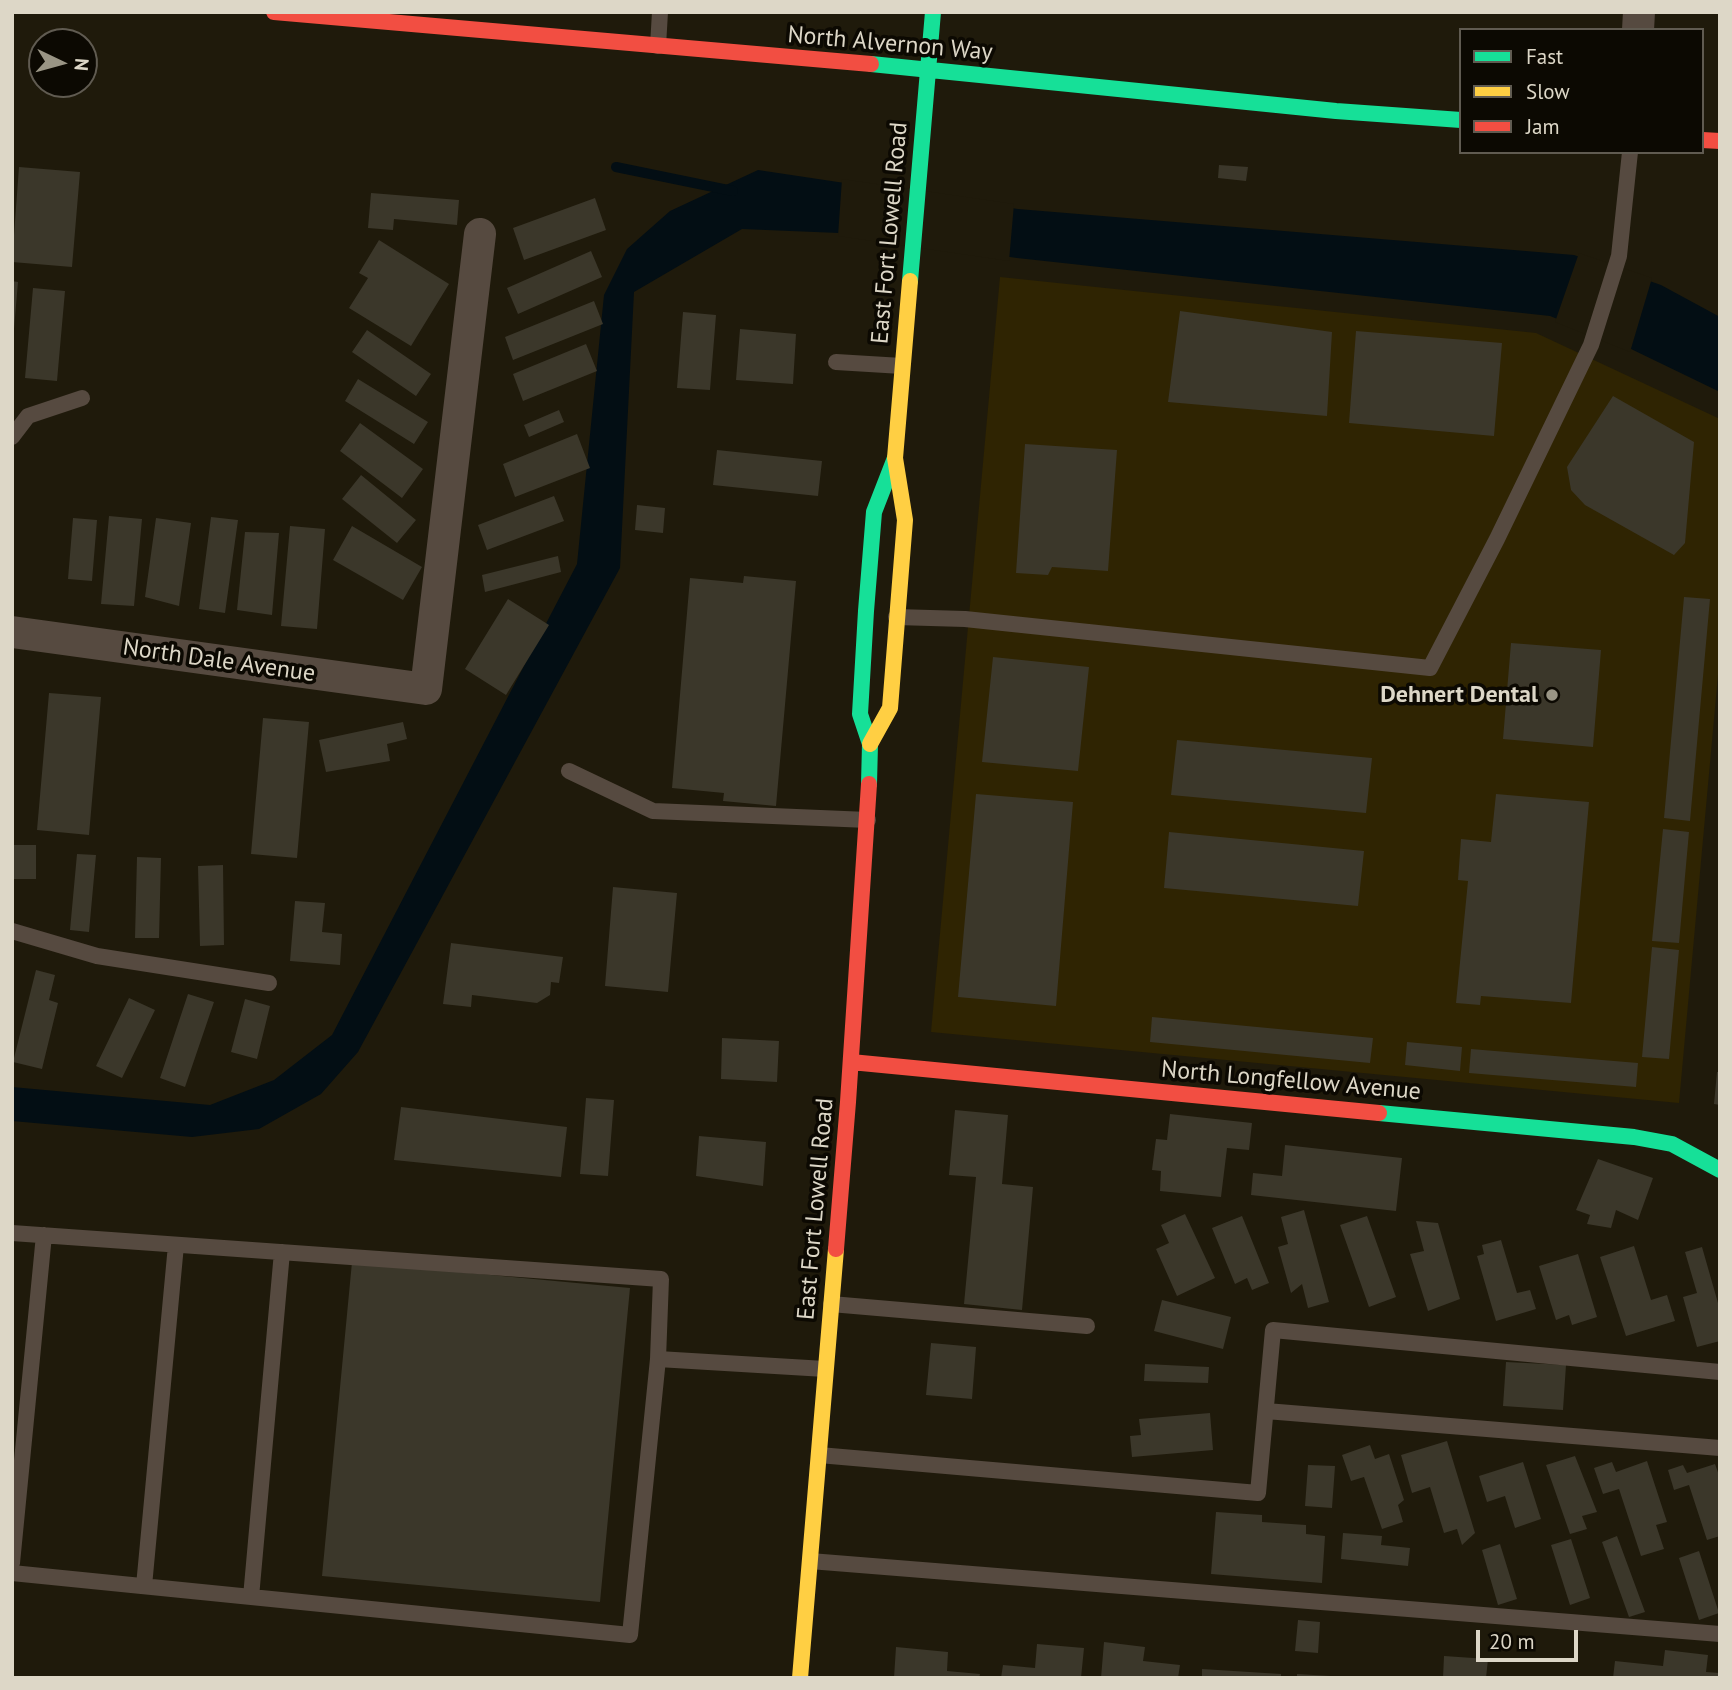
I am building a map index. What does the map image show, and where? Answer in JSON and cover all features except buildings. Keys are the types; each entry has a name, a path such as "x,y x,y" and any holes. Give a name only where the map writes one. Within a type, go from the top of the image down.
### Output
{"main road":[{"name":"North Alvernon Way","path":"274,12 927,69 1336,111 1459,120"},
{"name":"East Fort Lowell Road","path":"870,744 890,708 905,520 895,458 933,12"},
{"name":"East Fort Lowell Road","path":"800,1678 851,1062 868,820 870,744 860,713 874,512 895,458"},
{"name":"North Longfellow Avenue","path":"851,1062 1634,1137 1672,1144 1720,1170"}],"street":[{"name":"North Dale Avenue","path":"12,632 426,690 480,234"}],"lane":[{"path":"658,46 660,12"},
{"path":"896,617 965,619 1430,668 1497,539 1591,345 1619,256 1629,154"},
{"path":"836,362 902,366"},
{"path":"12,437 28,416 82,398"},
{"path":"569,771 653,811 868,820"},
{"path":"12,931 97,956 269,984"},
{"path":"12,1233 661,1279 658,1359 630,1635 12,1573"},
{"path":"12,1563 44,1235"},
{"path":"144,1586 176,1245"},
{"path":"251,1597 282,1252"},
{"path":"831,1304 1087,1326"},
{"path":"818,1455 1258,1493 1273,1330 1720,1372"},
{"path":"658,1359 825,1369"},
{"path":"1266,1411 1720,1448"},
{"path":"810,1561 1720,1634"}],"shaded area":[{"path":"758,170 1018,209 1574,255 1661,285 1720,317 1720,392 1629,348 1550,316 1017,258 839,233 742,229 634,292 620,568 358,1052 321,1094 259,1129 192,1137 12,1121 12,1087 210,1105 274,1080 332,1035 577,564 604,295 627,249 670,211"},
{"path":"1000,277 1536,333 1720,419 1720,653 1679,1103 931,1032"}],"pier":[{"path":"842,179 1014,204 1009,261 838,236"},
{"path":"1579,253 1652,278 1630,352 1555,322"}],"waterway":[{"path":"616,167 733,191"}],"traffic: fast":[{"path":"910,281 933,12"},
{"path":"871,64 1336,111 1459,120"},
{"path":"869,784 870,744 860,714 866,611 874,512 895,458"},
{"path":"1379,1113 1634,1137 1672,1144 1720,1170"}],"traffic: slow":[{"path":"870,744 890,708 905,520 895,458 910,281"},
{"path":"800,1678 836,1249"}],"traffic: jam":[{"path":"274,12 871,64"},
{"path":"1704,140 1720,141"},
{"path":"836,1249 869,784"},
{"path":"851,1062 1379,1113"}],"place":[{"name":"Dehnert Dental","path":"1552,695"}]}
